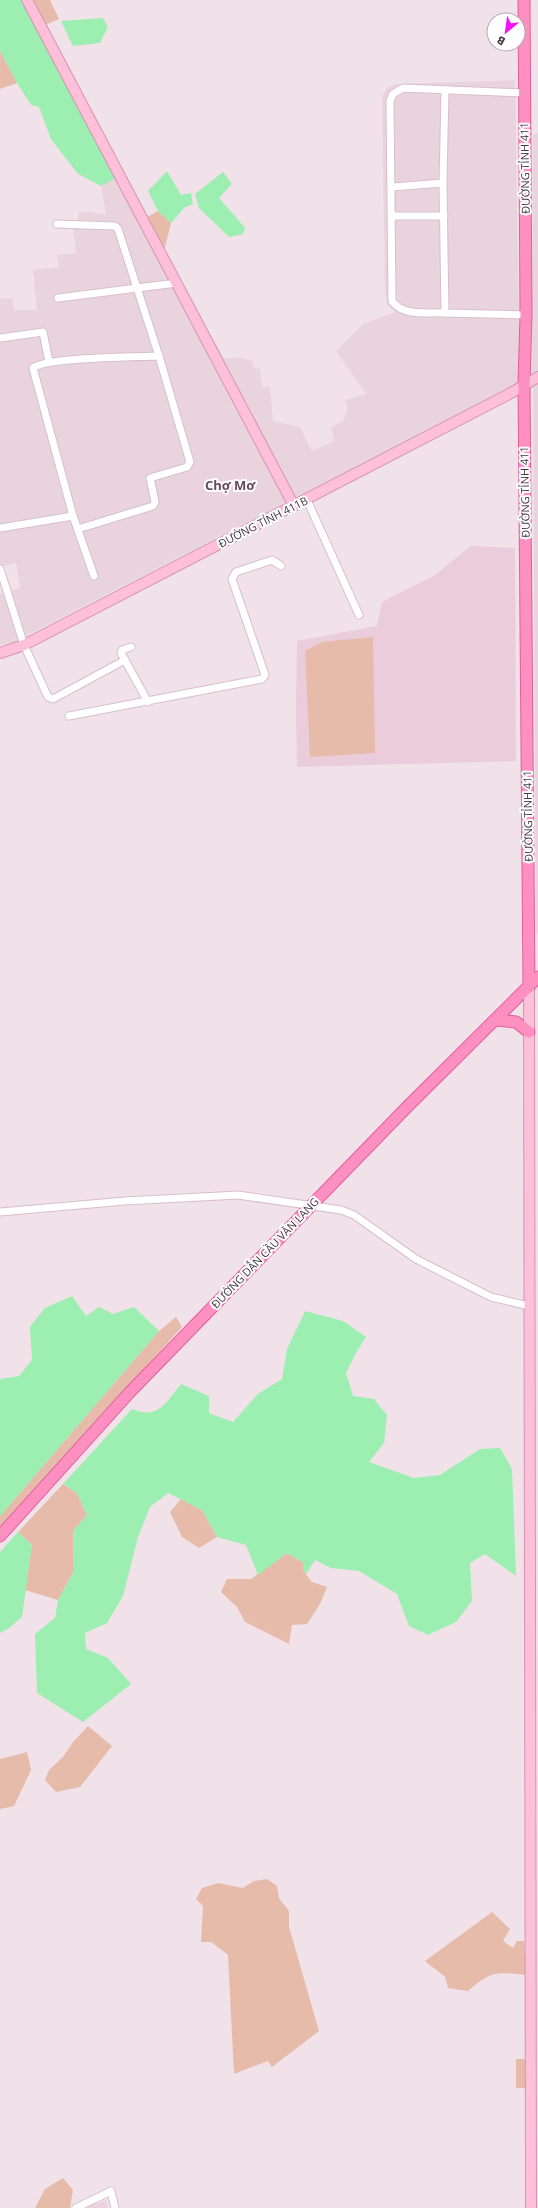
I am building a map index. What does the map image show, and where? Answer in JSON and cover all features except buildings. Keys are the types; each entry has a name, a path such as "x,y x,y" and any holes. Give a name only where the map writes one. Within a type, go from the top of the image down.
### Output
{"main road":[{"path":"27,0 294,506"},
{"name":"ĐƯỜNG TỈNH 411","path":"524,0 526,315 524,384 529,934 531,2208"},
{"name":"ĐƯỜNG TỈNH 411B","path":"0,653 24,645 307,500 510,394 538,376"},
{"path":"529,934 538,944"},
{"name":"ĐƯỜNG DẪN CẦU VĂN LANG","path":"0,1536 130,1392 408,1106 538,978"},
{"path":"497,1020 516,1022 529,1032"}],"street":[{"path":"524,93 403,88 393,94 390,101 392,301 400,309 408,312 526,315"},
{"path":"445,313 444,183 446,90"},
{"path":"392,187 444,183"},
{"path":"392,216 444,216"},
{"path":"57,224 115,226 120,233 136,289 159,356 190,462 189,465 150,478 155,502 153,506 78,529"},
{"path":"58,298 177,283"},
{"path":"0,338 43,332 49,362"},
{"path":"94,576 73,516 33,372 36,365 49,362 118,357 159,356"},
{"path":"307,500 359,615"},
{"path":"0,528 73,516"},
{"path":"69,716 259,680 264,677 265,675 232,579 236,572 272,560 281,566"},
{"path":"0,569 24,645 50,699 125,660"},
{"path":"131,647 121,652 148,702"},
{"path":"0,1212 124,1201 238,1195 340,1210 354,1215 416,1259 491,1297 529,1306"},
{"path":"76,2208 111,2191 115,2208"}],"shaded area":[{"path":"0,0 23,0 116,178 101,186 78,174 51,139 39,107 31,105 0,51"},
{"path":"32,0 50,0 59,19 45,25"},
{"path":"103,18 108,27 100,43 73,46 61,21"},
{"path":"0,51 17,83 0,89"},
{"path":"515,80 520,382 14,642 0,645 0,593 20,588 16,563 0,567 0,299 13,298 14,310 37,310 33,270 59,267 57,255 76,253 72,222 78,221 79,211 106,214 101,186 124,174 224,359 238,357 253,361 252,367 260,369 262,387 270,386 273,421 300,427 312,451 334,441 331,427 343,421 348,408 345,400 366,394 336,351 363,324 395,312 387,305 385,292 382,97 387,88 396,84"},
{"path":"538,133 538,372 532,374 533,134"},
{"path":"167,171 181,195 191,193 193,204 184,208 171,223 158,211 148,191"},
{"path":"223,172 232,184 219,198 245,228 243,234 229,237 199,208 195,194"},
{"path":"158,211 171,223 164,251 147,217"},
{"path":"538,380 538,936 536,931 533,382"},
{"path":"471,546 515,548 516,761 297,767 297,641 377,626 382,602 435,575"},
{"path":"373,637 375,753 310,757 305,651 322,642"},
{"path":"72,1296 86,1316 99,1307 113,1314 134,1307 159,1331 0,1516 0,1379 19,1376 32,1360 30,1327 45,1308"},
{"path":"305,1311 343,1321 366,1337 346,1373 353,1396 374,1399 387,1415 384,1443 369,1462 414,1478 440,1475 480,1449 500,1448 512,1469 516,1576 485,1554 470,1563 472,1601 456,1622 428,1635 409,1626 397,1594 359,1571 331,1568 315,1560 306,1574 303,1570 304,1563 287,1553 258,1575 246,1545 217,1537 202,1510 168,1493 150,1507 138,1537 123,1596 107,1623 85,1633 86,1649 108,1658 131,1684 83,1722 37,1693 35,1634 55,1618 58,1600 74,1571 73,1531 87,1515 77,1493 63,1484 132,1409 141,1412 149,1412 161,1408 181,1384 209,1396 209,1413 233,1422 258,1394 282,1379 287,1349"},
{"path":"176,1317 182,1327 0,1527 0,1516 159,1331"},
{"path":"63,1484 77,1493 87,1515 73,1531 74,1571 58,1600 25,1590 32,1545 18,1532"},
{"path":"181,1499 202,1510 217,1537 199,1548 182,1537 170,1512"},
{"path":"18,1532 32,1545 22,1617 8,1629 0,1633 0,1552"},
{"path":"287,1553 304,1563 303,1570 312,1582 327,1587 320,1604 307,1624 292,1625 289,1644 245,1622 237,1607 221,1592 227,1579 251,1579"},
{"path":"88,1726 112,1746 80,1787 56,1792 45,1780 49,1770 63,1757 73,1742"},
{"path":"27,1752 31,1770 14,1806 0,1809 0,1759"},
{"path":"267,1879 277,1886 279,1898 289,1911 289,1927 319,2031 272,2067 268,2061 234,2074 228,1955 211,1942 201,1942 203,1906 196,1899 202,1888 218,1883 243,1888 254,1881"},
{"path":"492,1912 510,1929 503,1941 513,1948 517,1941 524,1941 526,1975 508,1973 495,1974 483,1979 468,1991 448,1988 445,1977 425,1961"},
{"path":"516,2059 526,2059 526,2088 516,2088"},
{"path":"63,2178 73,2190 70,2208 35,2208 45,2189"},
{"path":"106,2200 108,2208 81,2208 99,2203"}],"district":[{"name":"Chợ Mơ","path":"230,485"}]}
